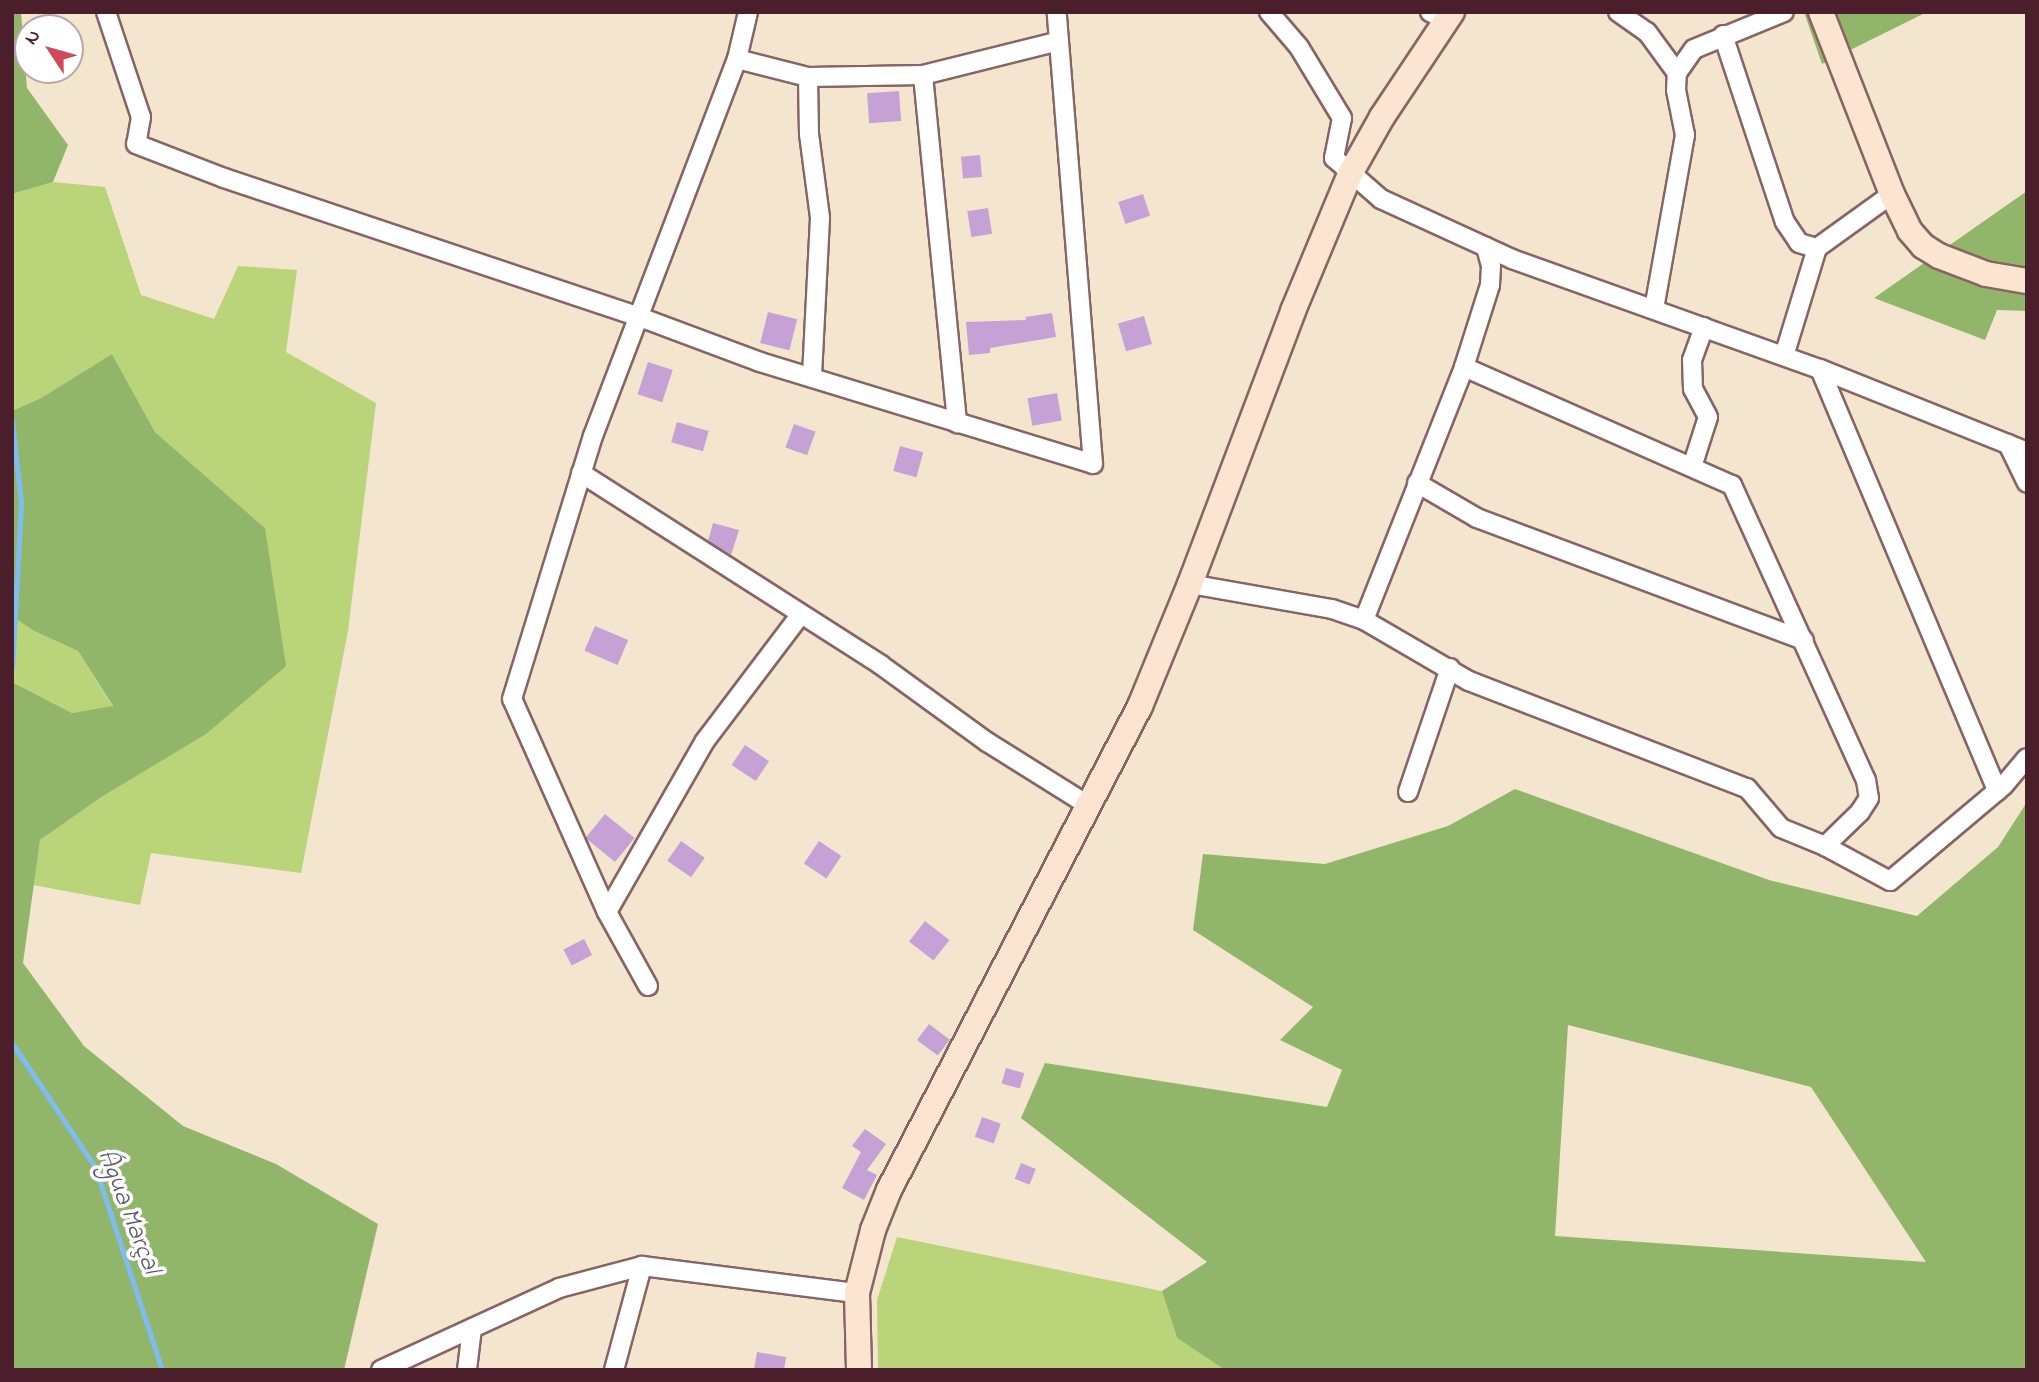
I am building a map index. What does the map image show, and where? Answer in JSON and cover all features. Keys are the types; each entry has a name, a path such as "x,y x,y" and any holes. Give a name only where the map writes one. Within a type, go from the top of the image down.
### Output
{"street":[{"path":"106,12 141,117 136,145 224,178 637,316 812,378 1093,464 1057,12"},
{"path":"648,986 607,912 512,699 581,473 637,316 737,59 748,12"},
{"path":"1269,12 1299,47 1342,118 1334,158 1381,199 1486,247 1819,369 2027,452"},
{"path":"1618,12 1647,32 1677,73"},
{"path":"1654,309 1685,135 1676,90 1677,73 1694,49 1784,12"},
{"path":"1821,12 1892,194 1910,231 1923,246 1939,256 1986,274 2027,281"},
{"path":"859,1370 857,1293 873,1230 889,1190 1140,706 1190,584 1293,311 1350,174 1443,15"},
{"path":"1723,35 1785,222 1800,243 1817,248"},
{"path":"737,59 808,77 923,75 1059,41"},
{"path":"923,75 957,423"},
{"path":"808,77 809,134 820,218 812,378"},
{"path":"1784,356 1817,248 1892,194"},
{"path":"1364,620 1464,366 1490,285 1491,266 1486,247"},
{"path":"1692,467 1708,417 1693,389 1692,370 1692,360 1704,327"},
{"path":"1464,366 1732,485 1866,780 1869,798 1860,813 1825,846"},
{"path":"1819,369 1997,791"},
{"path":"2008,444 2027,484"},
{"path":"581,473 881,665 987,742 1088,805"},
{"path":"1418,483 1477,518 1804,640"},
{"path":"1190,584 1332,608 1364,620 1469,681 1747,788 1781,828 1825,846 1890,881 1997,791 2027,758"},
{"path":"607,912 705,741 801,614"},
{"path":"1408,792 1450,668"},
{"path":"381,1370 559,1288 642,1266 857,1293"},
{"path":"614,1370 642,1266"},
{"path":"467,1370 472,1328"}],"green space":[{"path":"12,12 21,12 14,14 14,84 27,84 68,145 53,182 12,194"},
{"path":"1804,12 1927,12 1822,64"},
{"path":"53,182 105,187 141,295 214,319 238,266 297,270 286,352 376,403 348,631 301,873 151,853 140,905 33,885 40,840 103,796 265,528 155,432 112,354 41,398 12,411 12,194"},
{"path":"2027,191 2027,311 1997,310 1985,340 1874,298"},
{"path":"112,354 155,432 265,528 286,666 206,734 103,796 40,840 23,963 84,1046 183,1126 276,1164 378,1224 344,1370 12,1370 12,682 72,713 113,706 78,651 34,631 12,616 12,411 41,398"},
{"path":"12,616 34,631 78,651 113,707 72,713 12,682"},
{"path":"1515,789 1769,880 1917,916 1998,847 2027,802 2027,1370 1225,1370 1177,1338 1162,1291 1207,1262 1021,1118 1045,1063 1327,1107 1342,1070 1280,1040 1313,1007 1193,930 1203,854 1325,864 1448,826","holes":["1568,1025 1811,1087 1926,1262 1555,1236"]},
{"path":"897,1237 1162,1291 1177,1338 1225,1370 878,1370 877,1300"}],"building":[{"path":"899,91 901,121 869,123 867,93"},
{"path":"980,155 982,177 963,179 961,157"},
{"path":"1143,194 1150,216 1125,224 1118,202"},
{"path":"988,208 992,234 971,237 967,211"},
{"path":"768,312 797,319 789,350 760,343"},
{"path":"1052,313 1056,337 990,348 990,353 969,355 966,322 1026,320 1025,317"},
{"path":"1144,316 1152,344 1126,351 1118,323"},
{"path":"648,362 673,370 662,402 637,394"},
{"path":"1057,393 1062,421 1032,426 1027,398"},
{"path":"677,422 709,431 703,451 671,442"},
{"path":"794,424 816,432 807,455 785,447"},
{"path":"900,446 923,452 916,477 893,471"},
{"path":"713,523 739,530 731,555 708,541"},
{"path":"595,626 628,640 618,665 584,651"},
{"path":"745,745 769,761 756,781 732,765"},
{"path":"605,814 635,838 615,862 585,838"},
{"path":"681,841 705,858 691,877 667,861"},
{"path":"819,841 841,856 826,878 804,863"},
{"path":"925,921 949,940 933,961 909,941"},
{"path":"584,939 592,955 572,965 564,949"},
{"path":"929,1024 950,1040 938,1056 917,1040"},
{"path":"1006,1068 1024,1073 1020,1089 1002,1083"},
{"path":"982,1117 1001,1124 994,1144 975,1137"},
{"path":"865,1129 886,1144 867,1170 877,1175 864,1200 842,1188 861,1152 852,1146"},
{"path":"1021,1163 1036,1169 1029,1185 1015,1179"},
{"path":"757,1352 786,1357 784,1370 754,1370"}],"waterway":[{"name":"Água Marçal","path":"12,421 21,503 12,667"},
{"name":"Água Marçal","path":"12,1043 95,1167 162,1370"}]}
